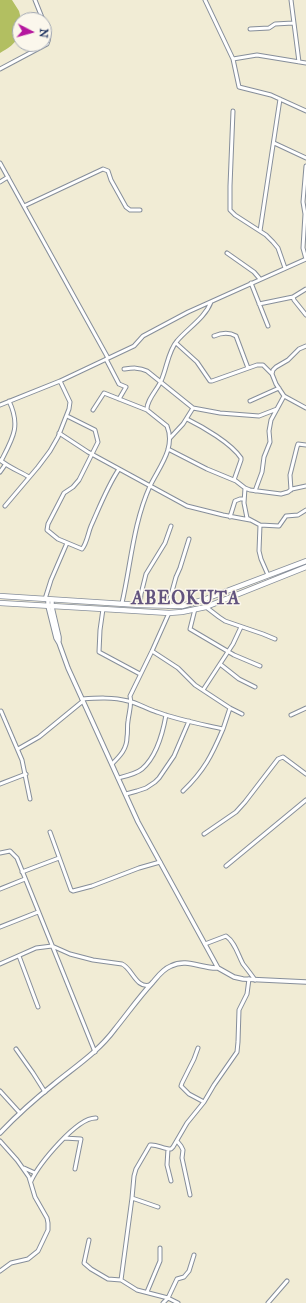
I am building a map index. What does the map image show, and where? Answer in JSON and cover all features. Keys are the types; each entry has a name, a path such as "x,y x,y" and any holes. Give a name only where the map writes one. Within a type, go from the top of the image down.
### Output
{"highway":[{"path":"0,596 48,600 182,606 203,600 306,561"},
{"path":"0,603 50,607 169,612 195,609 306,567"}],"street":[{"path":"35,0 40,12"},
{"path":"205,0 233,59 239,87 271,95 306,111"},
{"path":"291,0 299,62"},
{"path":"250,29 269,28 275,24 293,23"},
{"path":"0,69 32,52"},
{"path":"233,59 257,55 306,63"},
{"path":"260,231 280,99"},
{"path":"233,110 230,210 273,242 278,248 285,268"},
{"path":"274,143 306,158"},
{"path":"0,163 107,358 119,384 126,387 118,399"},
{"path":"0,405 60,381 134,346 143,336 152,331 251,283 306,259 303,248 305,214 303,202 306,166"},
{"path":"24,206 103,169 108,171 111,180 126,207 130,210 140,210"},
{"path":"0,182 8,177"},
{"path":"227,253 254,272 260,279"},
{"path":"251,283 268,326"},
{"path":"259,304 293,297 306,289"},
{"path":"293,297 306,315"},
{"path":"147,410 147,405 161,382 172,349 208,308 211,302"},
{"path":"214,336 228,333 236,336 248,368"},
{"path":"176,343 197,362 210,381 260,364 263,365 272,374 284,396 306,408"},
{"path":"272,374 276,367 288,360 299,349 306,346"},
{"path":"124,369 143,369 193,408 220,413 259,416 277,409"},
{"path":"5,506 50,451 67,416 70,402 60,381"},
{"path":"250,401 279,388"},
{"path":"93,410 104,393 147,410 167,426 170,438 168,449 150,486 141,512 133,540 122,603"},
{"path":"255,491 262,472 264,457 270,442 269,431 271,420 284,396"},
{"path":"9,401 15,418 15,426 8,448 1,460 5,465 29,477"},
{"path":"170,438 187,419 193,408"},
{"path":"67,416 94,430 98,442 78,480 73,487 64,493 47,528 51,534 82,549 111,481 119,469"},
{"path":"187,419 196,423 226,443 240,455 242,458 234,480"},
{"path":"59,434 92,454 187,506 230,517 250,520 260,525 279,526 286,516 298,515 306,510"},
{"path":"290,490 290,475 298,444 306,444"},
{"path":"168,449 207,469 234,480 245,488 255,491 281,494 306,486"},
{"path":"0,472 5,465"},
{"path":"245,488 245,514 250,520"},
{"path":"230,517 235,501 244,499"},
{"path":"260,525 259,550 261,559 269,576"},
{"path":"140,605 146,574 165,543 171,526"},
{"path":"168,606 189,539"},
{"path":"67,543 49,585 48,600 56,638 82,700 138,822 214,962 218,968 234,977 255,980 306,982"},
{"path":"206,606 219,618 225,621 275,639"},
{"path":"103,609 99,652 140,674"},
{"path":"195,609 190,629 228,652 260,666"},
{"path":"112,764 121,755 126,744 131,702 130,696 169,612"},
{"path":"203,690 228,652 241,627"},
{"path":"152,651 178,668 203,690 242,714"},
{"path":"220,664 239,679 255,687"},
{"path":"18,749 39,737 82,700 100,697 114,698 131,702 166,715 223,729"},
{"path":"183,791 195,780 205,766 223,729 230,708"},
{"path":"291,715 306,708"},
{"path":"1,711 18,749 26,774 30,798"},
{"path":"118,778 141,770 145,765 161,738 166,715"},
{"path":"126,794 146,788 159,778 174,756 189,721"},
{"path":"204,834 236,812 278,759 283,757 306,774"},
{"path":"0,784 26,774"},
{"path":"226,866 306,800"},
{"path":"50,832 71,890 73,891 92,886 139,868 160,862"},
{"path":"0,853 10,851 14,854 95,1052"},
{"path":"22,872 59,858"},
{"path":"0,889 25,879"},
{"path":"0,927 38,912"},
{"path":"205,944 226,936 228,937 244,965 255,980"},
{"path":"0,964 36,948 52,946 70,954 93,960 122,964 130,970 130,974 140,984 146,986 150,985"},
{"path":"19,956 38,1007"},
{"path":"211,968 214,962"},
{"path":"0,1132 20,1113 106,1042 143,992 166,968 173,965 191,963 211,968 218,968"},
{"path":"168,1149 170,1149 187,1123 204,1102 237,1052 239,1010 246,994 249,979"},
{"path":"198,1048 181,1086 189,1094 204,1102"},
{"path":"16,1049 45,1092"},
{"path":"0,1092 20,1113"},
{"path":"31,1181 35,1173 71,1131 86,1121 96,1118"},
{"path":"64,1138 81,1139 75,1169"},
{"path":"0,1141 23,1168 31,1181 35,1197 47,1218 48,1230 38,1251 32,1257 11,1263 0,1271"},
{"path":"176,1141 183,1150 182,1158 190,1195"},
{"path":"121,1280 136,1169 150,1145 153,1144 168,1149"},
{"path":"168,1149 167,1165 171,1181"},
{"path":"23,1168 35,1173"},
{"path":"132,1198 158,1207"},
{"path":"89,1240 84,1262 85,1264 102,1276 114,1280 121,1280 137,1290 168,1298 178,1303"},
{"path":"146,1292 160,1261 160,1248"},
{"path":"163,1303 168,1298 177,1279 184,1278 189,1271 194,1255"},
{"path":"268,1303 287,1281"}],"green space":[{"path":"0,0 12,0 19,12 12,12 12,45 0,53"}],"district":[{"name":"ABEOKUTA","path":"186,600"}]}
